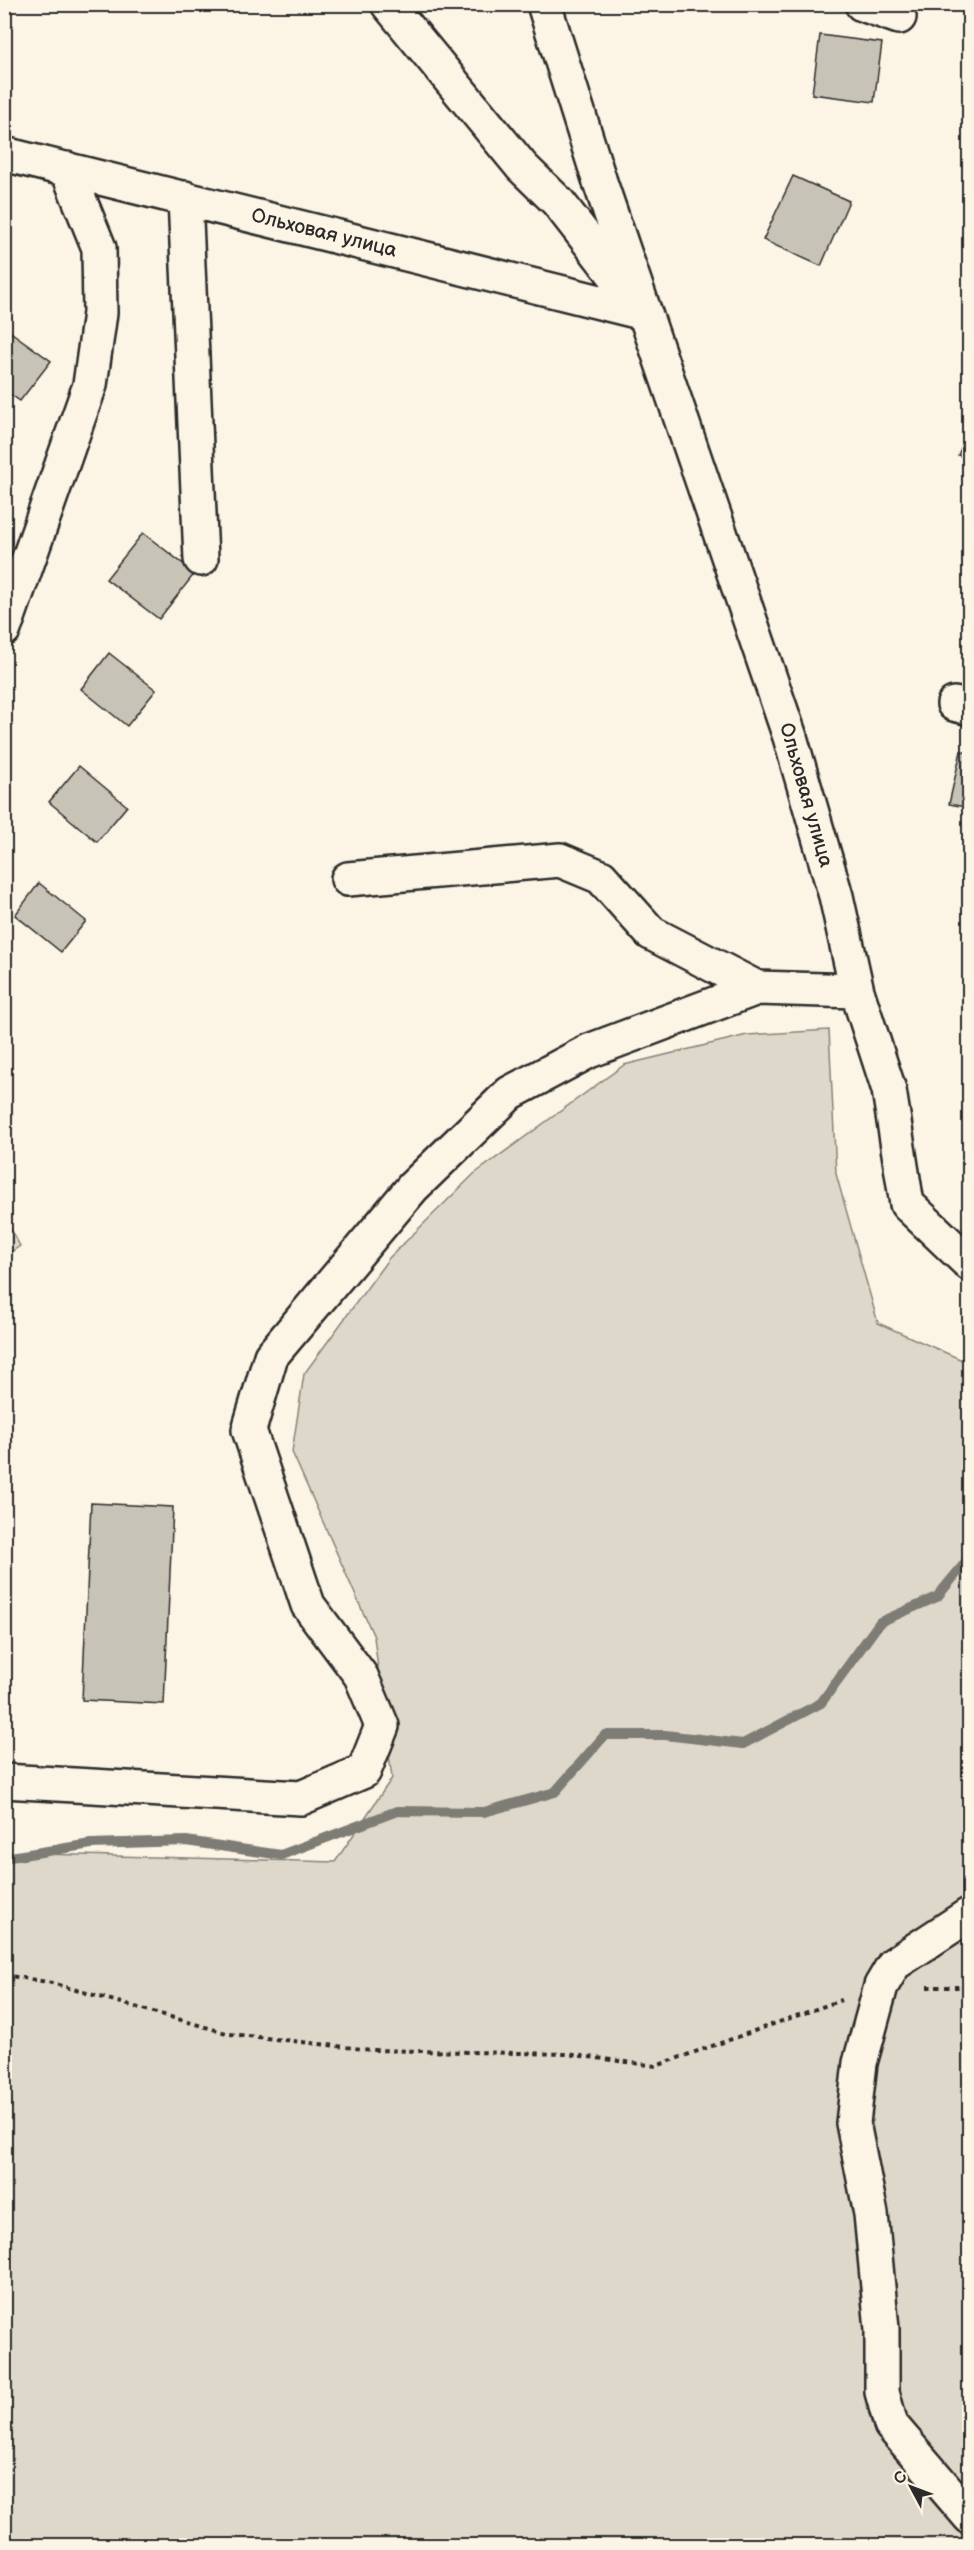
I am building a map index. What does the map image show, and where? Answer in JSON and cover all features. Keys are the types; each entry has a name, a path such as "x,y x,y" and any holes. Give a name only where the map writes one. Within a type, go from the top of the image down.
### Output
{"street":[{"path":"388,4 522,167 558,202 644,313"},
{"name":"Ольховая улица","path":"544,4 600,182 790,737 836,896 857,991 889,1090 907,1204 969,1264"},
{"path":"862,4 899,17"},
{"name":"Ольховая улица","path":"4,154 644,313"},
{"path":"4,628 90,385 100,313 99,248 67,169"},
{"path":"185,198 201,559"},
{"path":"348,879 560,860 600,877 651,933 757,988"},
{"path":"4,1781 301,1798 364,1771 382,1726 361,1676 308,1605 249,1430 271,1356 413,1187 510,1093 589,1051 757,988 857,991"},
{"path":"969,1914 894,1964 881,1986 860,2063 854,2123 871,2214 882,2329 882,2392 891,2425 969,2517"}],"path":[{"path":"4,1974 48,1982 231,2034 372,2050 567,2054 656,2066 881,1986 969,1987"}],"shaded area":[{"path":"829,1030 836,1174 878,1323 969,1363 969,2545 5,2546 5,1853 335,1862 392,1778 374,1637 292,1452 304,1374 389,1258 474,1174 624,1065 747,1035"},
{"path":"5,1218 20,1246 4,1256"}],"building":[{"path":"820,35 882,43 874,102 812,94"},
{"path":"793,176 849,201 821,266 763,240"},
{"path":"5,328 51,361 20,401 4,390"},
{"path":"970,428 970,459 958,455"},
{"path":"143,533 195,573 159,619 106,579"},
{"path":"109,653 156,690 127,726 81,689"},
{"path":"961,751 970,753 970,808 949,804"},
{"path":"79,766 127,806 97,842 49,802"},
{"path":"39,883 86,921 61,952 15,915"},
{"path":"91,1503 173,1507 164,1704 82,1700"}],"waterway":[{"path":"4,1858 91,1844 186,1841 281,1855 397,1811 484,1812 555,1792 605,1735 665,1735 743,1744 821,1703 880,1622 937,1597 970,1557"}]}
